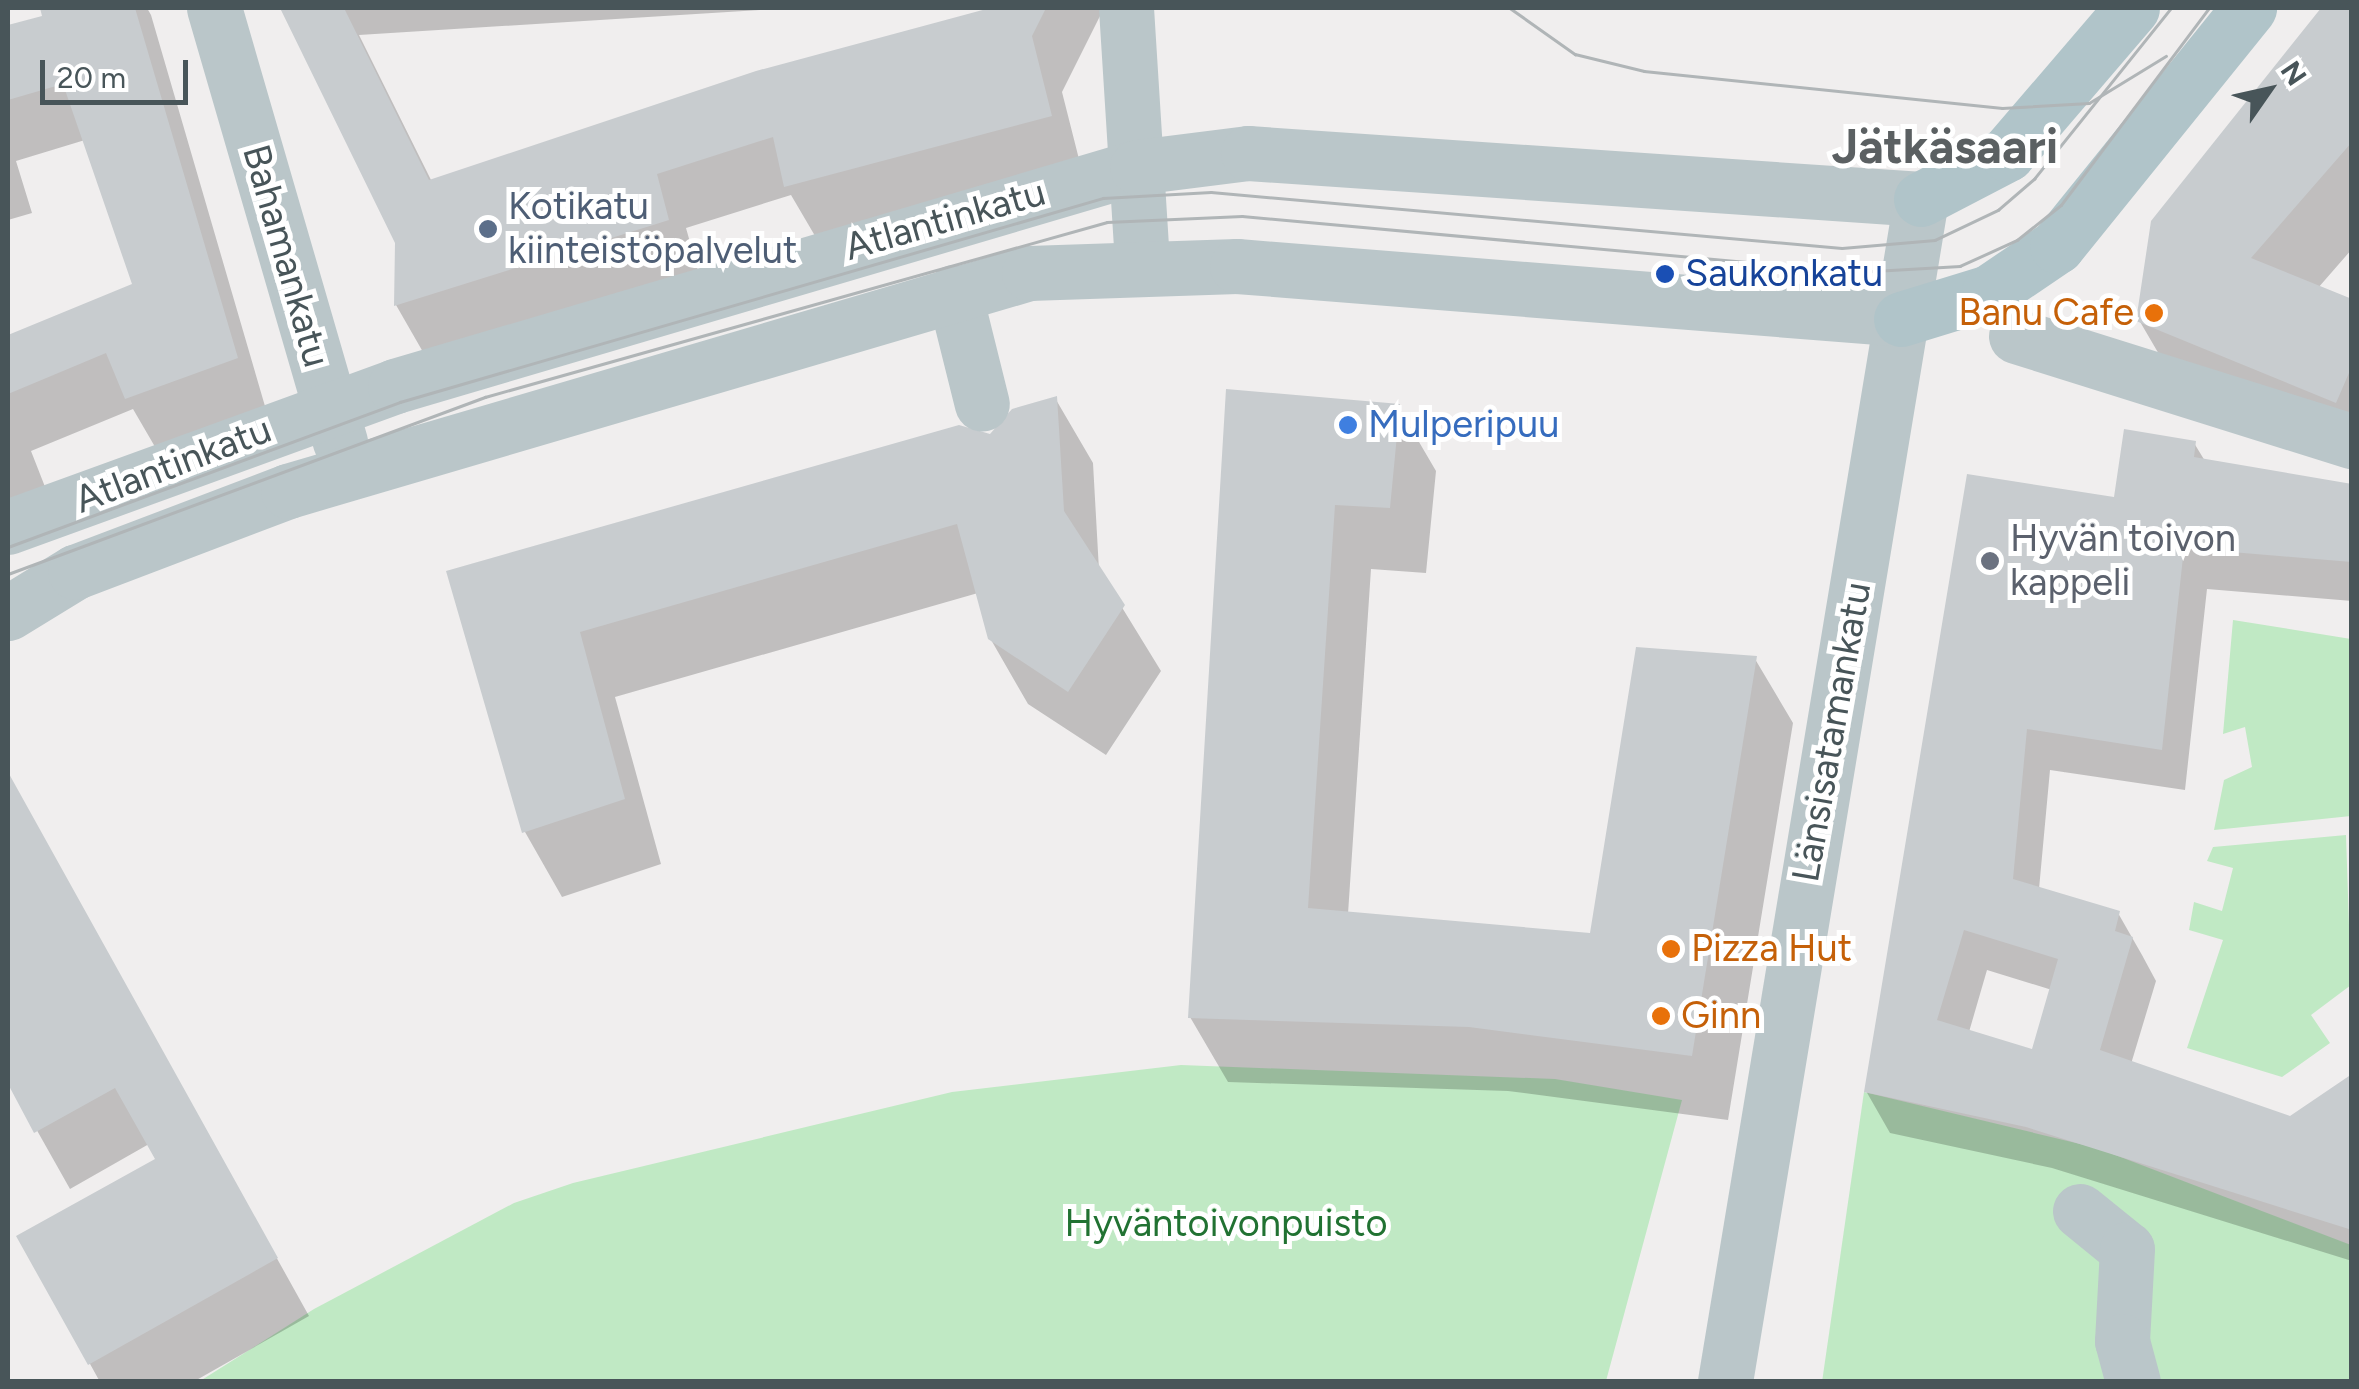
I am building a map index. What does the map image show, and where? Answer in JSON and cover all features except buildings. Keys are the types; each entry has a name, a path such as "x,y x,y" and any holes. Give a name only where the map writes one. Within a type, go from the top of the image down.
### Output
{"main road":[{"path":"1921,200 2007,154 2132,8"},
{"path":"1901,319 1989,292 2058,246 2248,8"}],"street":[{"name":"Bahamankatu","path":"214,8 340,443"},
{"path":"1126,8 1142,264"},
{"name":"Atlantinkatu","path":"8,613 75,572 340,443 714,285 1136,167 1248,152 1921,200"},
{"name":"Länsisatamankatu","path":"1724,1382 1921,200"},
{"name":"Atlantinkatu","path":"8,527 1029,273 1142,264 1901,319"},
{"path":"954,292 982,404"},
{"path":"2016,336 2352,441"},
{"path":"2080,1212 2127,1249 2122,1341 2133,1382"}],"green space":[{"path":"2233,620 2351,639 2351,816 2214,830 2224,780 2252,767 2245,727 2223,734"},
{"path":"2346,835 2351,985 2311,1015 2330,1043 2282,1077 2187,1048 2223,940 2189,930 2194,902 2222,911 2233,868 2207,861 2213,847"},
{"name":"Hyväntoivonpuisto","path":"1181,1065 1555,1079 1682,1100 1606,1381 200,1381 314,1309 514,1203 573,1183 952,1092"},
{"path":"1864,1092 2097,1148 2351,1245 2351,1381 1822,1382"}],"tram line":[{"path":"1510,8 1575,54 1644,71 2002,108 2089,103 2166,56"},
{"path":"8,547 400,402 1103,198 1211,192 1842,248 1935,240 1998,210 2034,179 2171,8"},
{"path":"8,574 485,397 1107,222 1242,216 1856,272 1960,266 2017,240 2061,205 2209,8"}],"place":[{"name":"Kotikatu kiinteistöpalvelut","path":"488,229"},
{"name":"Saukonkatu","path":"1665,274"},
{"name":"Banu Cafe","path":"2154,313"},
{"name":"Mulperipuu","path":"1348,425"},
{"name":"Hyvän toivon kappeli","path":"1990,561"},
{"name":"Pizza Hut","path":"1671,949"},
{"name":"Ginn","path":"1661,1016"}],"district":[{"name":"Jätkäsaari","path":"1945,147"}]}
